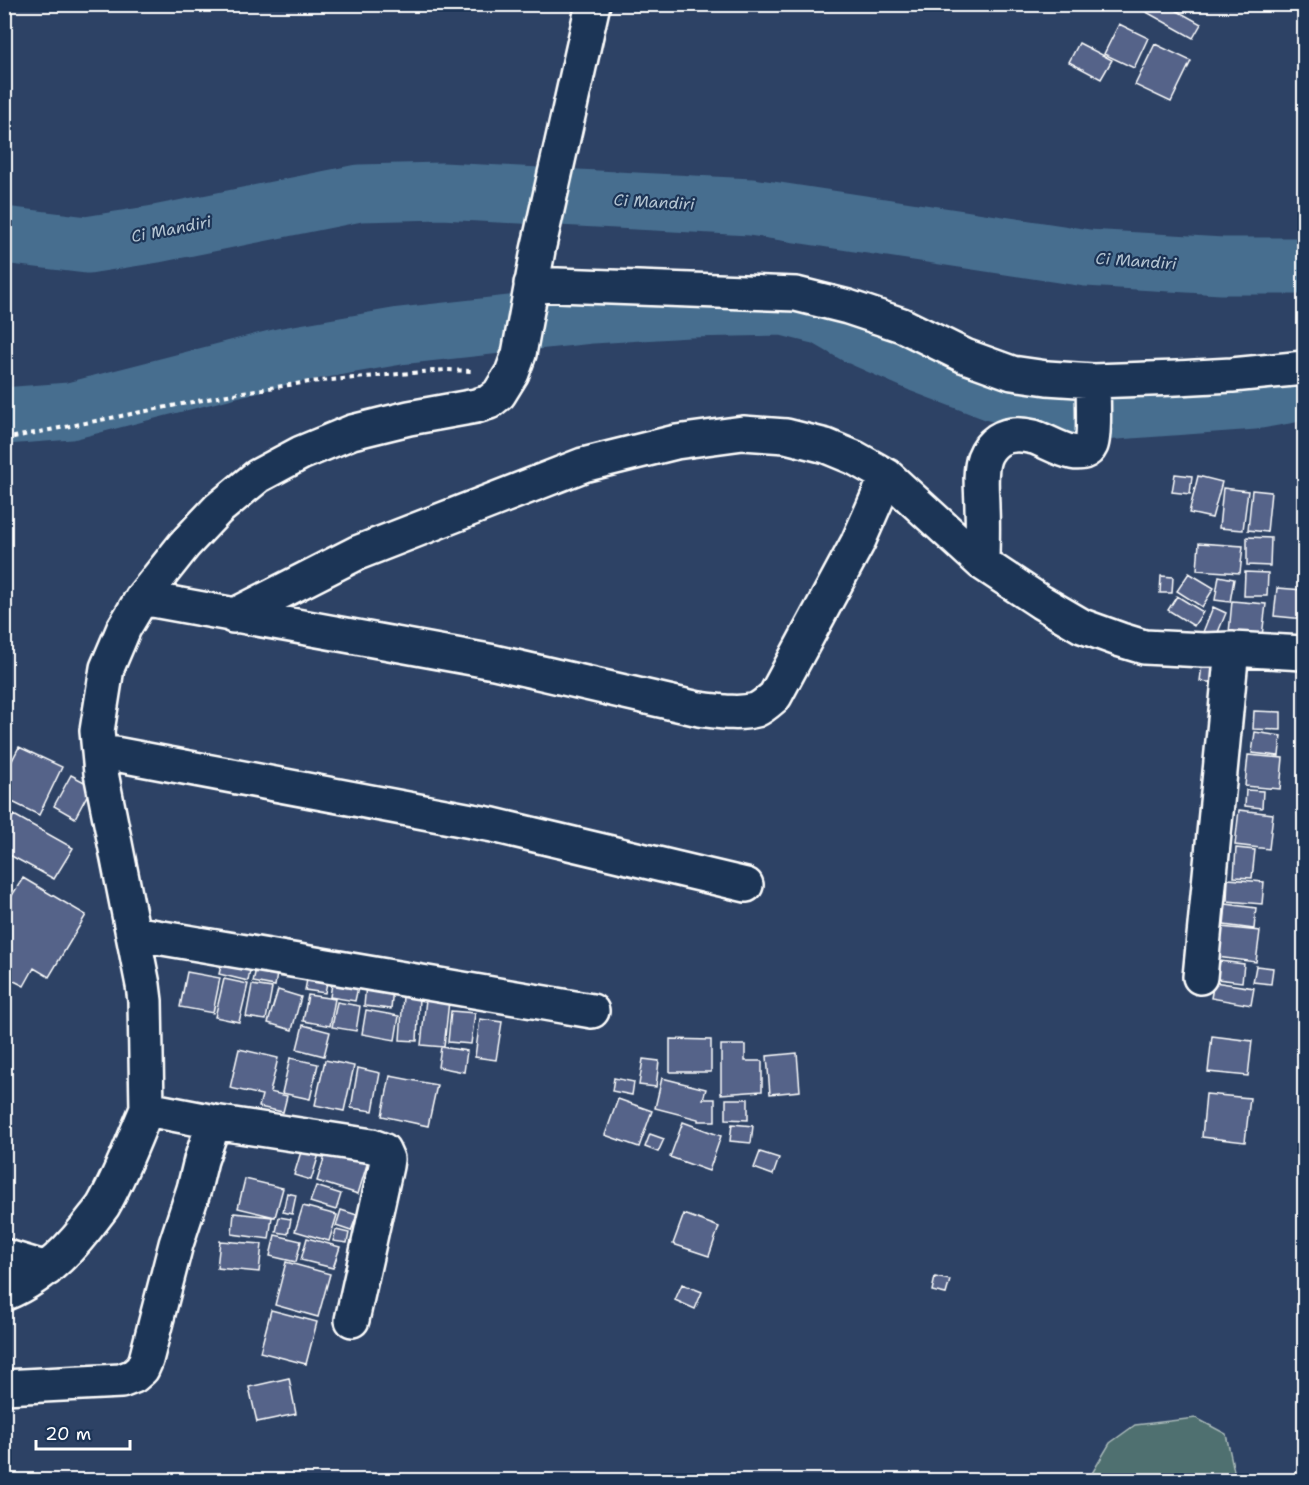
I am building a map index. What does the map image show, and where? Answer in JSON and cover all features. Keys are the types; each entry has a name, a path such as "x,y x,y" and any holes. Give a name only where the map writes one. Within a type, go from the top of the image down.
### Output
{"street":[{"path":"4,1294 47,1269 72,1245 102,1207 147,1109 145,1001 101,773 97,731 106,668 124,628 142,598 184,545 218,509 258,476 301,453 352,432 409,418 476,406 489,402 499,394 516,364 538,250 593,4"},
{"path":"529,297 796,294 848,307 902,325 965,356 1012,373 1047,378 1093,394 1232,375 1305,368"},
{"path":"982,563 982,473 988,449 1005,436 1023,435 1069,452 1086,452 1092,443 1093,394"},
{"path":"233,616 357,553 583,465 676,442 743,433 786,436 826,446 855,458 887,476 982,563 1082,626 1144,646 1305,653"},
{"path":"142,598 494,662 699,709 726,712 755,710 776,696 858,542 887,476"},
{"path":"1200,977 1232,649"},
{"path":"99,751 493,825 746,885"},
{"path":"133,933 592,1011"},
{"path":"147,1109 214,1122 372,1146 383,1150 387,1159 386,1166 352,1320"},
{"path":"4,1387 121,1381 134,1376 142,1369 153,1336 176,1244 214,1122"},
{"path":"4,1256 47,1269"}],"path":[{"path":"4,439 243,392 309,382 516,364"}],"green space":[{"path":"1196,1418 1226,1434 1236,1480 1088,1480 1110,1443 1135,1425"}],"building":[{"path":"1132,4 1165,4 1201,24 1193,38"},
{"path":"1119,24 1148,38 1134,68 1104,54"},
{"path":"1079,43 1112,60 1101,79 1069,62"},
{"path":"1155,44 1191,61 1171,102 1135,85"},
{"path":"1175,474 1192,476 1190,494 1172,492"},
{"path":"1198,476 1222,482 1212,518 1189,513"},
{"path":"1223,488 1248,491 1243,530 1219,528"},
{"path":"1252,490 1271,492 1267,532 1248,530"},
{"path":"1247,537 1271,538 1270,566 1247,565"},
{"path":"1199,543 1243,546 1240,573 1197,570"},
{"path":"1245,572 1268,573 1267,596 1244,596"},
{"path":"1189,573 1214,588 1202,607 1177,591"},
{"path":"1161,576 1173,577 1172,593 1160,593"},
{"path":"1219,576 1234,579 1230,602 1215,600"},
{"path":"1277,588 1304,590 1304,619 1274,616"},
{"path":"1177,596 1203,612 1194,626 1168,610"},
{"path":"1232,601 1266,604 1262,636 1229,633"},
{"path":"1213,607 1226,613 1216,637 1203,632"},
{"path":"1202,665 1218,667 1216,683 1200,681"},
{"path":"1254,711 1281,712 1281,730 1253,729"},
{"path":"1255,732 1281,736 1279,756 1252,753"},
{"path":"19,747 62,767 39,815 4,798 4,776"},
{"path":"1248,755 1283,758 1280,789 1245,786"},
{"path":"71,775 92,786 75,818 54,806"},
{"path":"1246,790 1263,791 1262,808 1245,806"},
{"path":"1239,810 1273,814 1269,849 1235,845"},
{"path":"14,815 73,848 54,879 4,852 4,831"},
{"path":"1236,848 1255,850 1252,878 1234,877"},
{"path":"23,878 86,915 49,977 34,968 24,986 4,976 4,893 11,897"},
{"path":"1228,879 1264,882 1262,904 1227,901"},
{"path":"1226,904 1256,908 1254,929 1224,925"},
{"path":"1221,927 1260,931 1256,962 1217,957"},
{"path":"223,958 251,965 248,981 219,974"},
{"path":"1220,961 1244,964 1242,982 1217,979"},
{"path":"257,964 278,967 275,986 253,982"},
{"path":"1256,966 1273,968 1271,984 1253,982"},
{"path":"187,972 220,978 213,1013 180,1007"},
{"path":"308,974 328,977 325,993 305,990"},
{"path":"333,977 359,983 355,1001 330,997"},
{"path":"224,979 248,984 239,1022 215,1017"},
{"path":"1214,982 1254,988 1251,1005 1211,998"},
{"path":"252,985 272,988 266,1020 246,1017"},
{"path":"366,985 393,987 391,1009 364,1006"},
{"path":"278,990 301,997 292,1030 268,1023"},
{"path":"308,995 335,999 330,1026 303,1021"},
{"path":"403,996 419,997 417,1041 400,1040"},
{"path":"426,999 449,1001 444,1047 421,1045"},
{"path":"337,1002 360,1006 356,1031 332,1027"},
{"path":"366,1010 399,1016 395,1040 362,1034"},
{"path":"451,1011 475,1013 471,1044 448,1042"},
{"path":"480,1019 502,1022 496,1060 475,1057"},
{"path":"303,1025 330,1032 324,1056 297,1049"},
{"path":"1212,1036 1252,1041 1248,1076 1208,1072"},
{"path":"670,1039 711,1040 711,1072 670,1072"},
{"path":"721,1045 745,1045 745,1061 762,1061 762,1091 721,1094"},
{"path":"441,1047 467,1051 464,1072 438,1067"},
{"path":"239,1049 278,1058 270,1092 287,1096 283,1112 259,1107 262,1095 230,1088"},
{"path":"797,1053 800,1091 770,1094 767,1056"},
{"path":"290,1058 318,1064 310,1099 282,1093"},
{"path":"643,1059 659,1061 656,1087 639,1085"},
{"path":"325,1060 354,1066 344,1111 315,1105"},
{"path":"358,1068 380,1073 373,1111 351,1108"},
{"path":"390,1076 437,1085 428,1126 382,1116"},
{"path":"614,1078 634,1082 632,1095 612,1091"},
{"path":"662,1078 706,1089 703,1099 715,1099 715,1121 698,1121 698,1119 655,1108"},
{"path":"1206,1094 1250,1098 1245,1142 1202,1137"},
{"path":"618,1099 652,1111 639,1147 605,1135"},
{"path":"726,1099 748,1099 748,1120 726,1119"},
{"path":"683,1122 721,1136 709,1171 670,1157"},
{"path":"732,1124 753,1126 751,1143 730,1141"},
{"path":"650,1134 664,1139 658,1152 645,1147"},
{"path":"303,1145 320,1151 311,1180 294,1175"},
{"path":"327,1149 368,1161 358,1194 317,1181"},
{"path":"760,1152 779,1158 773,1175 754,1168"},
{"path":"245,1179 283,1188 275,1217 238,1208"},
{"path":"316,1186 341,1194 336,1210 310,1202"},
{"path":"287,1193 296,1195 292,1214 283,1212"},
{"path":"303,1206 337,1215 329,1241 295,1231"},
{"path":"341,1210 357,1215 351,1231 336,1226"},
{"path":"234,1213 272,1217 269,1239 232,1234"},
{"path":"684,1214 719,1227 709,1256 673,1244"},
{"path":"279,1217 291,1219 288,1234 276,1232"},
{"path":"336,1230 349,1233 347,1243 333,1241"},
{"path":"275,1235 301,1241 296,1262 270,1256"},
{"path":"307,1238 340,1247 333,1268 301,1260"},
{"path":"220,1241 262,1244 259,1272 217,1268"},
{"path":"286,1262 330,1274 318,1317 275,1305"},
{"path":"935,1277 950,1280 946,1294 932,1291"},
{"path":"682,1284 702,1292 695,1309 675,1300"},
{"path":"271,1310 317,1322 306,1364 260,1352"},
{"path":"289,1378 296,1414 257,1422 249,1387"}],"waterway":[{"name":"Ci Mandiri","path":"4,235 87,245 156,234 359,193 442,191 751,207 1087,258 1222,266 1304,266"},
{"path":"4,416 70,411 284,356 400,336 592,315 688,309 784,307 824,317 857,336 920,364 996,393 1074,414 1254,401 1304,392"}]}
